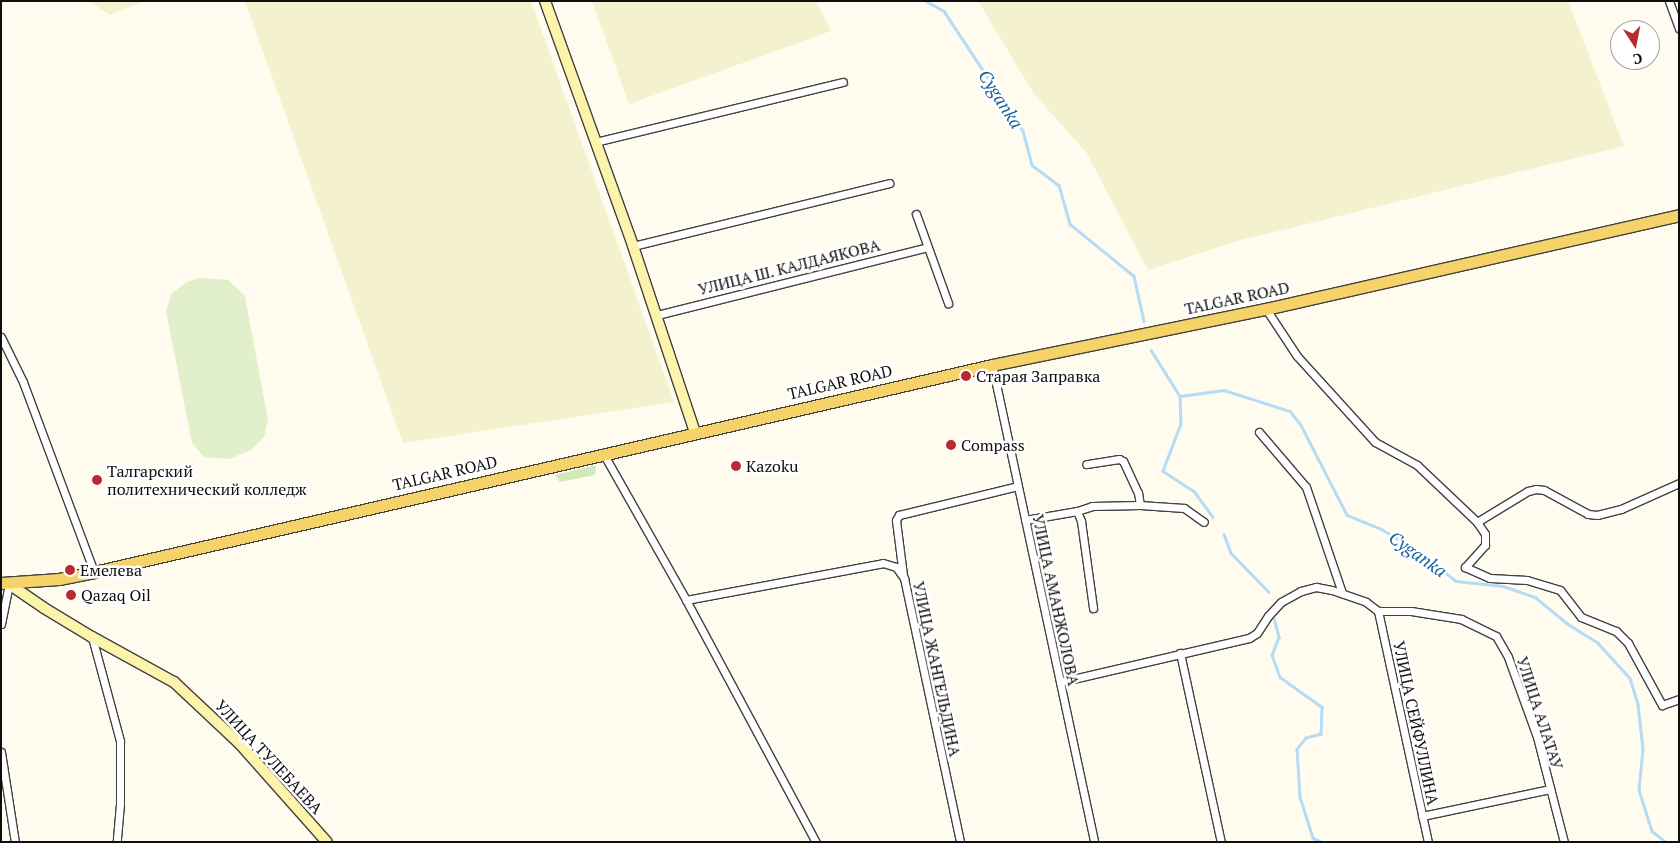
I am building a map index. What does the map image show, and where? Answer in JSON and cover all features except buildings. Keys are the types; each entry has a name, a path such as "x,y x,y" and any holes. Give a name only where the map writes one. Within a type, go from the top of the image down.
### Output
{"main road":[{"name":"TALGAR ROAD","path":"5,583 59,579 94,572 603,453 992,365 1266,309 1679,215"}],"street":[{"path":"545,1 633,246 695,432"},
{"path":"1669,1 1679,28"},
{"path":"595,142 843,82"},
{"path":"633,246 889,183"},
{"path":"916,214 948,303"},
{"name":"УЛИЦА Ш. КАЛДАЯКОВА","path":"657,315 928,246"},
{"path":"1266,309 1297,356 1375,442 1417,465 1477,522 1485,534 1485,545 1465,567 1490,578 1527,580 1560,590 1581,617 1616,631 1628,643 1662,705 1679,699"},
{"path":"1,336 24,382 94,572"},
{"name":"УЛИЦА АМАНЖОЛОВА","path":"992,365 1094,842"},
{"path":"1259,432 1306,486 1342,593"},
{"path":"603,453 686,600 816,842"},
{"path":"1086,464 1119,459 1122,461 1138,493 1140,505"},
{"path":"1477,522 1528,491 1536,489 1544,490 1588,514 1597,515 1621,509 1679,483"},
{"path":"904,578 896,520 899,515 1018,486"},
{"path":"1025,520 1077,511 1092,506 1140,505 1184,508 1204,522"},
{"path":"1077,511 1081,521 1094,608"},
{"name":"УЛИЦА ЖАНГЕЛЬДИНА","path":"686,600 883,563 896,567 904,578 960,842"},
{"path":"1,624 5,583"},
{"name":"УЛИЦА ТУЛЕБАЕВА","path":"5,583 92,637 174,682 239,743 327,842"},
{"name":"УЛИЦА АЛАТАУ","path":"1060,682 1249,638 1257,633 1268,616 1281,602 1301,591 1316,587 1342,593 1366,602 1378,611 1441,614 1461,619 1489,630 1496,636 1508,657 1525,699 1564,842"},
{"name":"УЛИЦА СЕЙФУЛЛИНА","path":"1378,611 1428,842"},
{"path":"92,637 120,741 120,804 117,842"},
{"path":"1180,653 1221,842"},
{"path":"1,752 2,770 15,842"},
{"path":"1422,816 1550,789"},
{"path":"810,833 811,842"}],"shaded area":[{"path":"89,1 144,1 110,15"},
{"path":"245,1 531,1 674,402 403,443"},
{"path":"592,1 816,1 831,31 629,104"},
{"path":"978,1 1568,1 1624,146 1237,241 1148,270 1086,152 1034,94"}],"green space":[{"path":"199,278 228,280 245,296 268,420 264,437 251,450 229,459 204,457 192,443 166,311 172,293 187,282"},
{"path":"596,465 595,475 560,482 555,475"}],"waterway":[{"name":"Cyganka","path":"926,1 944,11 1023,131 1032,165 1059,185 1070,224 1134,276 1144,321"},
{"name":"Cyganka","path":"1151,350 1180,396 1224,390 1290,411 1301,425 1347,515 1380,528 1420,552 1456,581 1503,586 1535,597 1568,624 1598,643 1630,678 1638,705 1643,749 1639,790 1652,831 1666,842"},
{"path":"1180,396 1181,424 1163,471 1194,491 1213,517"},
{"path":"1224,534 1231,553 1269,592"},
{"path":"1274,618 1279,637 1272,655 1280,677 1322,707 1321,734 1306,738 1297,749 1300,797 1313,838 1322,842"}],"place":[{"name":"Старая Заправка","path":"966,376"},
{"name":"Compass","path":"951,445"},
{"name":"Kazoku","path":"736,466"},
{"name":"Талгарский политехнический колледж","path":"97,480"},
{"name":"Емелева","path":"70,570"},
{"name":"Qazaq Oil","path":"71,595"}]}
